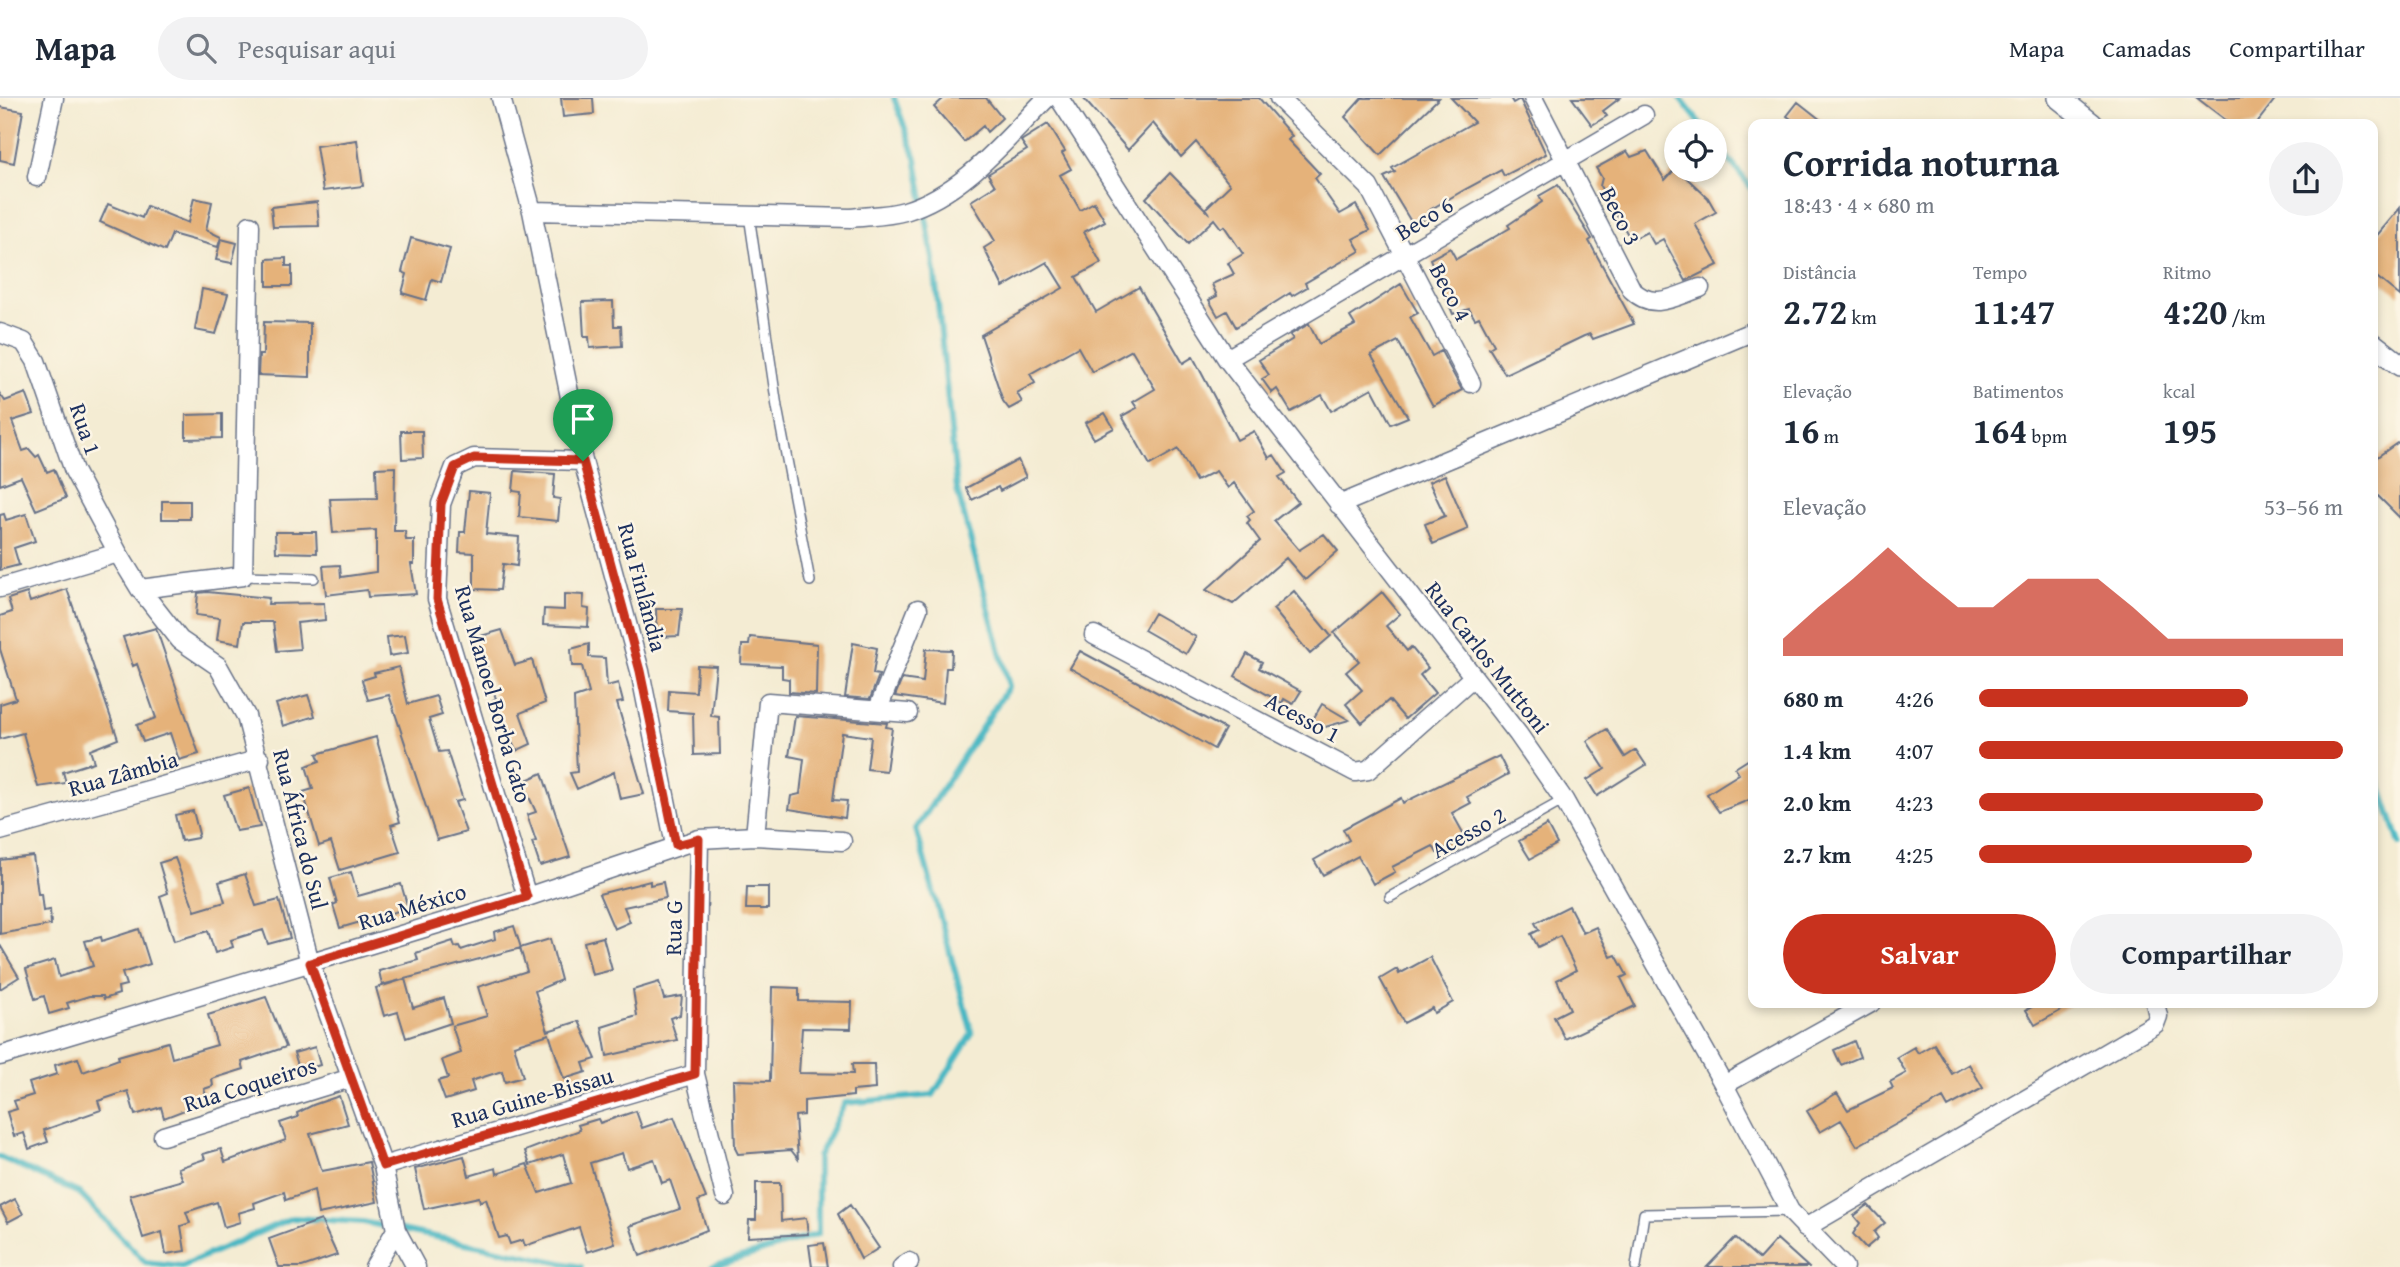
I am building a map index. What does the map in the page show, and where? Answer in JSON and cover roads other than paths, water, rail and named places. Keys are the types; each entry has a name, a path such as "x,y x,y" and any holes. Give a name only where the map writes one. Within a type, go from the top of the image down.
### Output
{"street":[{"path":"37,177 54,98"},
{"name":"Rua Finlândia","path":"501,98 531,211 583,461 640,671 676,845"},
{"path":"531,211 851,218 903,212 942,196 972,174 1047,98"},
{"name":"Rua Carlos Muttoni","path":"1059,98 1227,359 1518,734 1564,800 1724,1086 1790,1211 1844,1267"},
{"name":"Beco 4","path":"1279,98 1369,187 1471,383"},
{"name":"Beco 3","path":"1532,98 1632,290 1641,299 1654,304 1700,288"},
{"path":"2059,98 2086,119"},
{"name":"Beco 6","path":"1227,359 1405,258 1644,115"},
{"path":"140,589 243,576 250,225"},
{"name":"Rua 1","path":"0,333 23,342 36,361 74,471 118,553"},
{"path":"1339,505 1748,334"},
{"path":"2378,348 2400,365"},
{"name":"Rua Manoel Borba Gato","path":"527,897 437,599 441,504 455,467 463,461 474,458 583,461"},
{"path":"0,588 118,553"},
{"name":"Rua África do Sul","path":"118,553 140,589 180,640 218,666 246,716 260,759 310,963 383,1166 396,1230 416,1267"},
{"path":"878,709 918,609"},
{"name":"Acesso 1","path":"1094,635 1355,772 1368,770 1472,678"},
{"path":"755,836 768,702 908,713"},
{"name":"Rua Zâmbia","path":"0,831 260,759"},
{"path":"699,839 755,836 842,841"},
{"name":"Rua México","path":"0,1056 527,897 699,839"},
{"name":"Rua G","path":"699,839 695,1074 725,1196"},
{"path":"1724,1086 1862,1008"},
{"path":"1805,1228 2155,1024 2158,1016 2156,1008"},
{"name":"Rua Guine-Bissau","path":"383,1166 695,1074"},
{"name":"Rua Coqueiros","path":"163,1136 351,1078"},
{"path":"374,1267 396,1230"}],"lane":[{"path":"748,215 777,407 810,580"},
{"path":"243,576 314,578"},
{"name":"Acesso 2","path":"1390,897 1564,800"},
{"path":"1636,1267 1644,1214 1790,1211"}],"waterway":[{"path":"712,1267 818,1234 818,1157 845,1103 933,1095 972,1033 916,829 1009,686 957,489 934,265 916,158 894,98"},
{"path":"1680,98 1697,119"},
{"path":"1727,157 1748,183"},
{"path":"2378,779 2400,844"},
{"path":"0,1157 79,1193 145,1262 182,1266 292,1218 363,1222 581,1267"}]}
